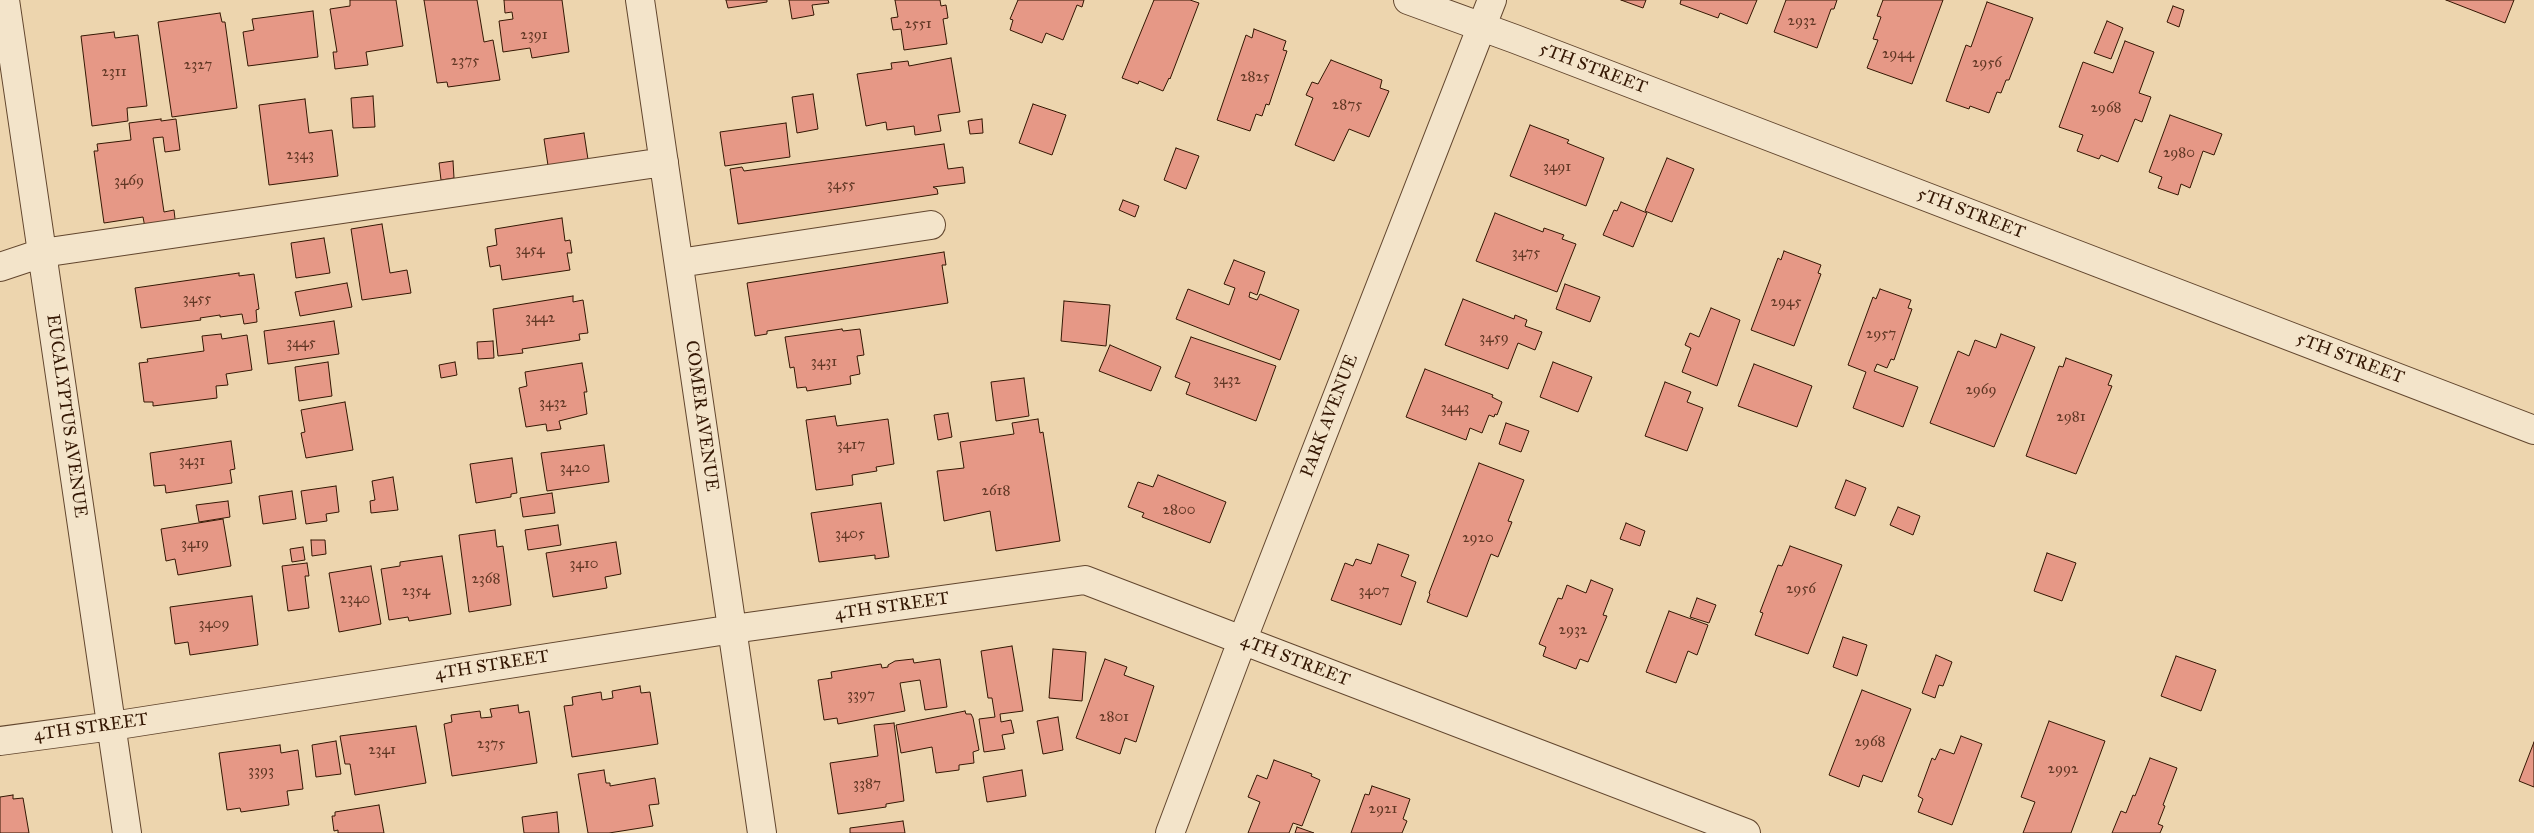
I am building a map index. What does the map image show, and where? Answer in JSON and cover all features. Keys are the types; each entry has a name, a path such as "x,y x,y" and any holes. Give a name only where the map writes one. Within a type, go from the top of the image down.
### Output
{"street":[{"name":"EUCALYPTUS AVENUE","path":"5,0 127,833"},
{"name":"COMER AVENUE","path":"640,0 762,833"},
{"name":"5TH STREET","path":"1408,0 1482,26 2534,430"},
{"name":"PARK AVENUE","path":"1170,833 1242,641 1492,0"},
{"path":"0,267 42,253 664,162"},
{"path":"679,263 931,225"},
{"name":"4TH STREET","path":"0,741 112,726 733,629 1085,580 1746,833"}],"building":[{"path":"350,0 396,0 403,46 366,52 368,65 335,69 333,52 337,52 330,9 350,6"},
{"path":"424,0 477,0 484,42 493,40 500,80 448,87 447,82 437,83"},
{"path":"504,0 562,0 569,52 532,58 530,48 503,52 499,21 513,19 512,12 505,13"},
{"path":"726,0 767,0 767,2 728,8"},
{"path":"789,0 828,0 829,3 812,5 814,15 792,19"},
{"path":"895,0 940,0 941,6 946,5 948,18 943,19 947,44 904,50 901,29 893,30 891,18 898,17"},
{"path":"1018,0 1084,0 1082,7 1077,5 1063,40 1046,33 1042,43 1010,30 1013,20 1010,19"},
{"path":"1154,0 1190,0 1199,3 1170,79 1163,91 1139,81 1138,84 1122,78"},
{"path":"1621,0 1646,0 1643,8"},
{"path":"1681,0 1757,0 1747,24 1720,13 1718,18 1680,4"},
{"path":"1786,0 1837,0 1834,9 1831,9 1817,48 1774,32"},
{"path":"1883,0 1943,0 1912,84 1867,68 1878,40 1873,39 1881,17 1877,16"},
{"path":"2446,0 2514,0 2505,23"},
{"path":"1987,2 2033,18 2009,80 2006,80 2001,93 1997,92 1989,113 1970,106 1969,109 1946,101 1966,45 1971,47"},
{"path":"2173,6 2184,10 2179,27 2167,22"},
{"path":"313,11 318,57 248,66 243,32 254,30 252,19"},
{"path":"220,13 222,22 225,22 237,108 172,117 158,22"},
{"path":"2107,21 2123,28 2111,59 2094,53"},
{"path":"1254,29 1286,41 1283,50 1287,51 1269,105 1266,104 1262,116 1256,114 1250,131 1217,120 1246,35 1252,38"},
{"path":"114,32 115,38 138,35 147,106 127,108 128,121 92,126 81,36"},
{"path":"2125,41 2154,52 2139,93 2151,97 2142,122 2135,119 2118,162 2101,155 2099,159 2077,151 2083,135 2059,127 2083,62 2113,73"},
{"path":"951,58 960,112 938,115 941,131 915,135 914,126 887,130 886,122 866,126 857,74 892,69 891,63 908,61 909,66"},
{"path":"1331,60 1382,80 1380,88 1389,91 1369,137 1349,129 1334,161 1295,145 1313,98 1306,95 1312,82 1318,84"},
{"path":"813,94 818,129 797,133 792,97"},
{"path":"373,96 375,127 353,128 351,98"},
{"path":"305,99 309,133 332,130 338,176 269,185 259,105"},
{"path":"1033,104 1066,115 1052,155 1019,143"},
{"path":"2170,115 2222,134 2214,155 2203,151 2190,188 2181,184 2178,195 2158,188 2162,177 2149,172"},
{"path":"161,119 161,121 176,119 180,150 165,152 163,137 153,138 164,212 174,210 176,228 146,233 143,217 104,223 94,151 98,151 97,144 131,140 129,123"},
{"path":"982,119 983,133 970,134 968,121"},
{"path":"786,123 790,157 725,166 720,132"},
{"path":"1530,125 1569,140 1567,143 1604,158 1586,206 1510,176"},
{"path":"584,133 589,166 549,172 544,139"},
{"path":"944,144 948,169 963,167 965,183 933,187 937,189 938,194 738,224 730,169 742,167 744,171"},
{"path":"1176,148 1199,156 1186,189 1164,180"},
{"path":"1667,158 1694,169 1672,222 1645,211"},
{"path":"453,161 454,178 441,180 439,163"},
{"path":"1123,200 1139,206 1135,217 1119,210"},
{"path":"1621,202 1647,213 1633,247 1603,235 1614,210 1617,211"},
{"path":"1495,213 1543,232 1544,228 1564,235 1562,239 1576,244 1557,292 1476,261"},
{"path":"562,218 565,241 570,240 572,253 567,253 570,270 502,280 500,265 490,267 487,247 497,245 495,229"},
{"path":"382,224 390,273 407,270 411,293 362,300 351,229"},
{"path":"324,238 330,273 296,278 291,243"},
{"path":"1784,251 1821,265 1818,273 1821,274 1794,346 1751,330 1778,258 1781,260"},
{"path":"944,252 946,265 942,265 948,303 767,331 767,334 755,336 747,283"},
{"path":"1234,260 1265,272 1257,295 1250,292 1249,297 1257,300 1260,294 1299,310 1280,360 1176,319 1188,289 1229,305 1235,288 1224,284"},
{"path":"239,273 239,276 254,274 259,309 256,310 257,322 244,324 242,314 220,317 220,315 200,318 201,320 141,328 135,288"},
{"path":"347,283 352,307 300,316 295,292"},
{"path":"1565,284 1600,297 1590,322 1556,309"},
{"path":"1880,289 1911,300 1908,308 1912,309 1894,360 1891,359 1887,368 1877,364 1874,371 1918,387 1903,427 1853,408 1866,372 1848,365 1873,297 1876,299"},
{"path":"573,296 573,302 583,300 588,333 579,334 580,340 522,349 523,353 498,356 493,309"},
{"path":"1463,299 1514,319 1515,315 1527,320 1525,326 1542,332 1535,350 1518,343 1508,369 1445,345"},
{"path":"1064,301 1110,305 1106,346 1061,341"},
{"path":"1711,308 1740,320 1717,386 1682,372 1691,348 1685,345 1690,333 1699,337"},
{"path":"334,321 339,354 268,364 264,331"},
{"path":"842,329 843,331 860,329 864,355 857,356 860,374 850,376 851,384 807,391 806,387 797,388 794,367 790,368 785,337"},
{"path":"221,334 222,339 247,335 252,370 226,374 228,385 216,386 217,398 153,406 153,402 144,402 139,363 148,362 147,359 204,351 202,336"},
{"path":"2001,334 2035,347 1994,447 1930,423 1958,351 1969,356 1975,340 1996,348"},
{"path":"1191,337 1276,366 1256,421 1186,394 1190,383 1175,377"},
{"path":"493,341 494,358 478,359 477,342"},
{"path":"1110,345 1161,367 1151,391 1099,371"},
{"path":"2066,358 2112,375 2108,385 2112,386 2076,474 2026,456 2059,366 2063,367"},
{"path":"328,362 332,396 299,401 295,367"},
{"path":"455,362 457,375 441,378 439,365"},
{"path":"1553,362 1592,377 1578,412 1540,397"},
{"path":"582,363 587,392 584,392 587,414 559,421 561,429 547,431 546,424 526,427 519,388 527,386 525,372"},
{"path":"1754,364 1812,386 1797,427 1738,406"},
{"path":"1425,369 1493,395 1492,397 1502,402 1497,415 1495,414 1494,417 1489,415 1482,433 1470,428 1466,440 1406,417"},
{"path":"1024,378 1029,416 996,421 991,382"},
{"path":"1665,382 1691,392 1687,402 1703,408 1687,451 1645,436"},
{"path":"345,402 353,450 306,458 301,433 305,432 301,410"},
{"path":"948,413 952,437 938,440 934,415"},
{"path":"835,416 837,426 888,419 894,464 876,467 877,471 852,475 853,485 816,490 806,420"},
{"path":"1038,419 1040,433 1043,432 1060,541 996,551 990,511 944,521 937,471 964,468 960,442 1014,434 1012,423"},
{"path":"1506,423 1529,431 1521,452 1499,444"},
{"path":"231,441 235,469 230,470 232,483 166,493 165,485 154,486 150,453"},
{"path":"604,445 609,482 547,491 541,453"},
{"path":"512,458 517,493 511,494 511,497 476,503 470,464"},
{"path":"1479,463 1524,480 1508,521 1512,522 1498,557 1491,554 1467,617 1427,602"},
{"path":"1158,475 1226,502 1210,543 1142,517 1144,513 1128,507 1138,482 1153,487"},
{"path":"393,477 398,510 371,513 370,501 375,500 372,481"},
{"path":"1846,480 1866,488 1855,516 1835,508"},
{"path":"336,486 339,512 326,514 327,521 306,524 301,491"},
{"path":"292,491 296,519 263,524 259,496"},
{"path":"552,493 555,513 523,517 520,498"},
{"path":"228,501 230,517 199,522 196,505"},
{"path":"881,503 889,557 875,559 875,555 819,562 811,513"},
{"path":"1898,507 1920,516 1913,535 1890,525"},
{"path":"223,519 231,566 178,575 175,559 166,561 161,529"},
{"path":"1626,523 1645,531 1640,546 1620,539"},
{"path":"558,525 561,545 528,550 525,530"},
{"path":"495,530 497,547 503,546 511,605 469,612 459,535"},
{"path":"311,540 325,540 326,554 312,556"},
{"path":"616,542 621,574 605,577 607,588 553,597 546,553"},
{"path":"1378,544 1409,555 1401,576 1416,582 1401,625 1331,600 1345,563 1353,566 1356,559 1371,564"},
{"path":"1790,546 1842,565 1808,654 1755,635 1763,613 1760,612 1778,565 1782,566"},
{"path":"303,547 305,560 292,562 290,549"},
{"path":"2047,553 2076,563 2062,601 2034,591"},
{"path":"442,556 451,614 409,621 408,617 389,620 381,569 400,566 400,562"},
{"path":"307,563 309,576 305,576 309,608 288,611 282,566"},
{"path":"371,566 381,624 339,632 329,573"},
{"path":"1591,580 1613,589 1603,615 1607,616 1588,662 1580,659 1576,669 1543,656 1546,647 1539,644 1558,598 1562,599 1567,585 1586,593"},
{"path":"252,596 258,645 190,655 188,642 175,644 170,607"},
{"path":"1697,598 1716,605 1709,623 1690,617"},
{"path":"1669,611 1708,625 1697,655 1688,651 1676,683 1646,672"},
{"path":"1843,637 1867,645 1857,676 1833,667"},
{"path":"1012,646 1023,711 1000,714 1001,722 1011,720 1014,733 1002,735 1005,749 984,752 979,719 995,717 992,698 988,698 981,651"},
{"path":"1053,649 1086,652 1082,701 1049,698"},
{"path":"1936,655 1952,662 1943,686 1939,685 1935,698 1922,693"},
{"path":"2176,656 2216,670 2201,711 2161,696"},
{"path":"913,659 914,663 940,659 947,707 925,710 920,680 900,683 905,711 838,724 837,718 824,720 818,680 832,678 831,672 881,664 882,668 888,667 888,665 895,661"},
{"path":"1105,659 1127,667 1124,675 1154,686 1136,742 1125,738 1120,754 1076,738"},
{"path":"640,686 641,693 650,692 658,744 572,757 564,706 573,705 572,697 601,692 602,700 613,698 612,691"},
{"path":"1862,690 1911,709 1882,782 1863,775 1859,787 1829,775"},
{"path":"518,705 519,713 529,711 537,763 452,776 444,724 452,722 451,715 480,711 481,718 492,717 490,709"},
{"path":"965,711 966,714 971,714 973,718 979,750 973,752 974,763 959,765 959,770 936,773 932,747 901,753 896,725"},
{"path":"1058,717 1063,750 1043,754 1037,721"},
{"path":"2049,721 2105,741 2071,833 2023,833 2035,802 2021,797"},
{"path":"894,723 904,801 886,804 886,807 838,814 830,763 878,756 874,725"},
{"path":"416,726 426,783 355,795 350,764 345,764 340,736"},
{"path":"1961,736 1982,744 1952,825 1918,812 1923,799 1918,796 1932,758 1935,760 1940,749 1954,754"},
{"path":"336,741 341,774 316,777 312,745"},
{"path":"2534,742 2534,787 2519,781"},
{"path":"280,745 281,753 298,750 303,789 287,791 289,805 241,812 240,808 227,810 219,753"},
{"path":"2150,758 2177,768 2158,824 2163,826 2160,833 2112,833 2121,811 2126,813 2133,795 2135,796"},
{"path":"1274,760 1312,774 1311,776 1320,780 1302,826 1293,823 1289,833 1248,833 1260,802 1248,797 1257,775 1267,779"},
{"path":"604,770 606,783 610,783 610,786 655,778 659,804 649,805 653,826 609,833 588,833 578,774"},
{"path":"1022,770 1026,796 987,802 983,777"},
{"path":"1372,786 1410,799 1403,819 1407,821 1402,833 1351,833 1365,794 1369,795"},
{"path":"13,795 13,799 23,798 29,833 0,833 0,797"},
{"path":"379,805 384,833 338,833 338,830 334,831 332,816 335,816 335,812"},
{"path":"557,812 559,833 524,833 522,817"},
{"path":"903,821 905,833 850,833 850,828"},
{"path":"1297,827 1314,833 1295,833"}]}
